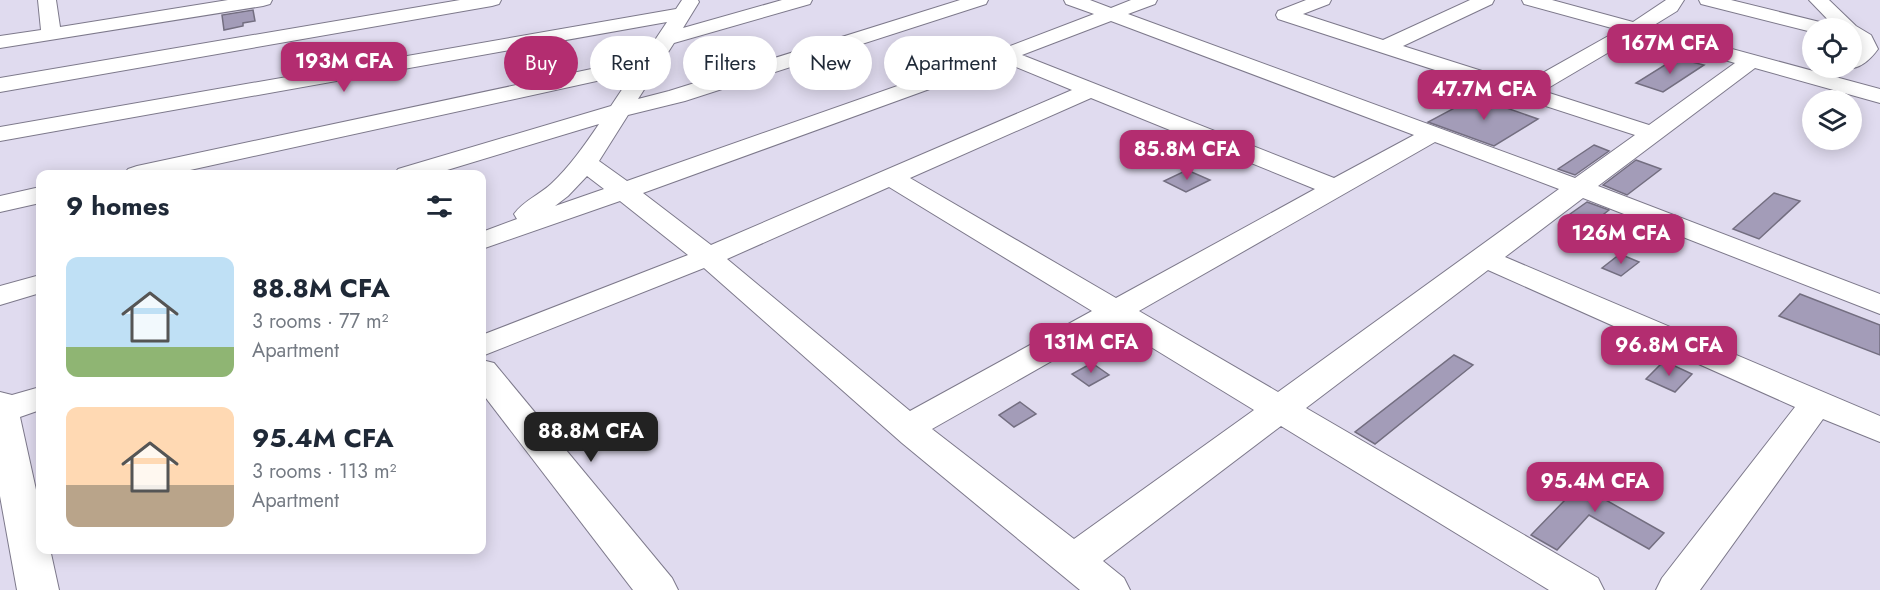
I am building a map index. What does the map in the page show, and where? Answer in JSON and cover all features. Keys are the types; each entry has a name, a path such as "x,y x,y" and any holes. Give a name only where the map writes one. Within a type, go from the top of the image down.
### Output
{"street":[{"path":"47,0 51,34"},
{"path":"0,42 257,0 274,38"},
{"path":"0,85 492,0"},
{"path":"671,37 803,0"},
{"path":"420,170 621,110 677,96 979,0"},
{"path":"1073,0 1434,133 1880,305"},
{"path":"1017,50 1148,0"},
{"path":"1322,0 1285,15 1652,133"},
{"path":"1385,47 1485,0"},
{"path":"1531,0 1880,96"},
{"path":"1525,92 1635,29 1670,7 1675,0"},
{"path":"1708,0 1802,23"},
{"path":"1818,0 1838,18"},
{"path":"669,36 684,4"},
{"path":"0,134 343,73 684,4"},
{"path":"326,29 343,73"},
{"path":"1862,40 1868,49 1862,54"},
{"path":"1017,60 1335,188"},
{"path":"1074,561 1751,61"},
{"path":"155,170 590,76"},
{"path":"1828,82 1833,78"},
{"path":"486,237 522,217 559,191 585,163 633,90"},
{"path":"486,238 905,90"},
{"path":"486,344 707,258 1090,90"},
{"path":"907,428 1434,133"},
{"path":"585,163 624,190 907,428 1109,590"},
{"path":"891,177 1583,590"},
{"path":"0,204 36,196"},
{"path":"1484,258 1880,430"},
{"path":"0,296 36,285"},
{"path":"486,375 657,590"},
{"path":"36,399 1,409 33,528 38,590"},
{"path":"1677,590 1818,402"}],"building":[{"path":"253,10 255,21 224,30 222,15"},
{"path":"1676,58 1704,65 1663,92 1636,83"},
{"path":"1475,97 1538,119 1494,146 1428,122"},
{"path":"1594,145 1609,151 1575,175 1558,169"},
{"path":"1636,160 1661,169 1627,195 1603,185"},
{"path":"1187,170 1210,180 1186,192 1164,181"},
{"path":"1774,193 1800,201 1759,239 1733,229"},
{"path":"1587,202 1609,210 1586,228 1563,219"},
{"path":"1620,254 1639,262 1621,276 1602,268"},
{"path":"1800,294 1880,325 1880,355 1779,316"},
{"path":"1454,355 1473,365 1375,444 1355,432"},
{"path":"1664,361 1692,374 1675,392 1646,379"},
{"path":"1092,363 1109,375 1089,386 1072,374"},
{"path":"1020,402 1036,414 1014,427 999,415"},
{"path":"1600,464 1625,477 1604,499 1664,533 1649,549 1589,515 1557,550 1531,535"}]}
